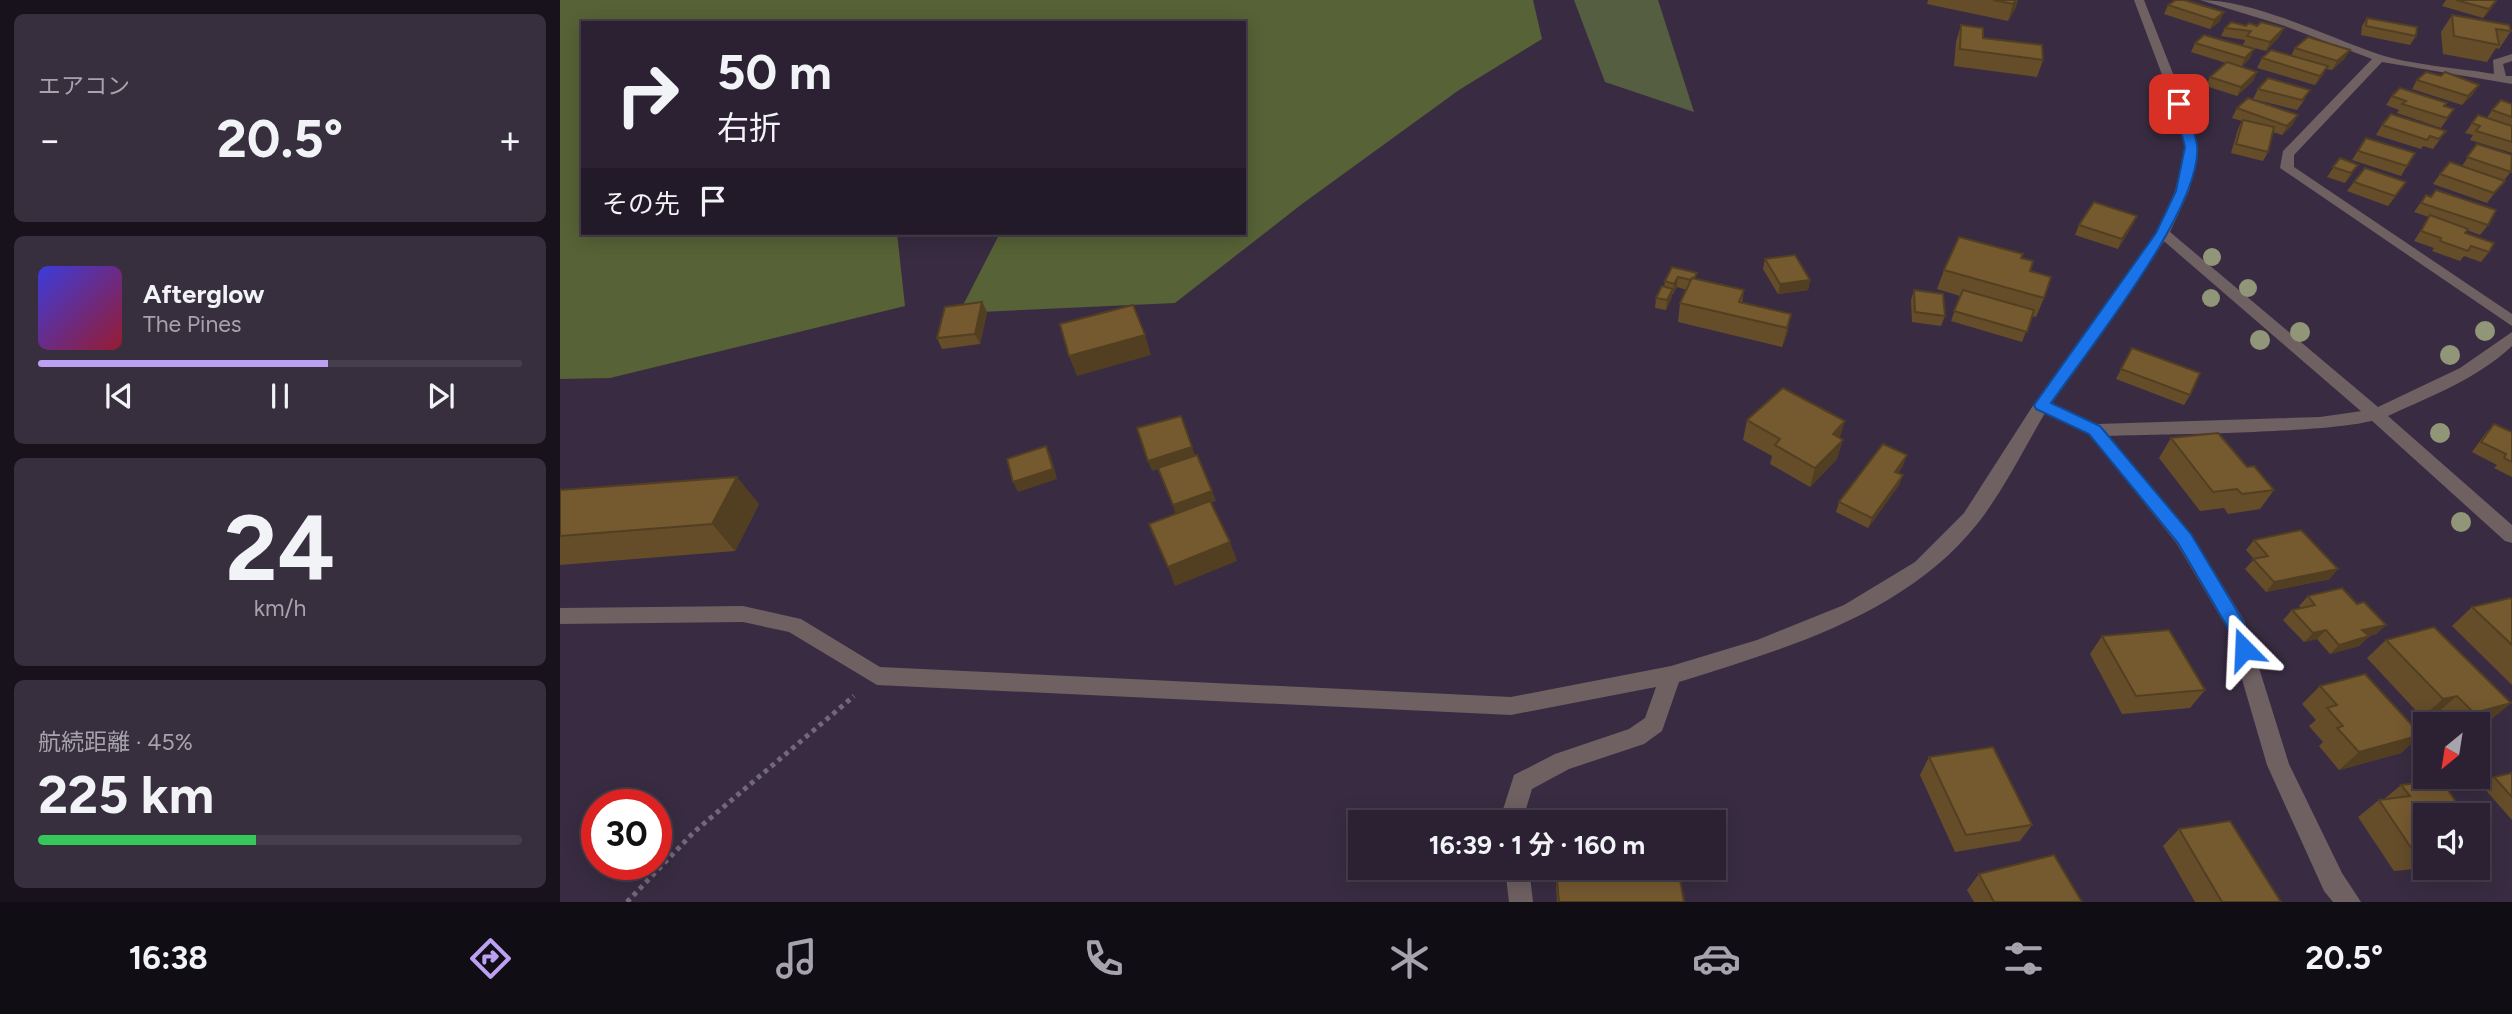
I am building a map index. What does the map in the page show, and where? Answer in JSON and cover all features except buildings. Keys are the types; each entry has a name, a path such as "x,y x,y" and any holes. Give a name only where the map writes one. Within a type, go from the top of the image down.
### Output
{"street":[{"path":"560,615 743,614 794,625 877,676 1511,706 1671,675 1762,648 1851,611 1922,567 1971,518 2042,405 2163,233 2182,191 2191,147 2179,104 2139,0"},
{"path":"2205,0 2289,24 2379,58 2506,79"},
{"path":"2506,79 2497,62 2512,57"},
{"path":"2379,58 2288,154 2287,168 2512,321"},
{"path":"2163,233 2376,415 2512,536"},
{"path":"2095,430 2320,423 2376,415 2496,353 2512,337"},
{"path":"2042,405 2095,430 2185,539 2237,626 2278,765 2333,882 2349,902"},
{"path":"1514,810 1522,782 1563,761 1636,737 1654,724 1671,675"},
{"path":"1518,880 1521,902"}],"path":[{"path":"627,902 694,832 877,676"}],"green space":[{"path":"560,0 1533,0 1542,39 1459,90 1302,204 1175,303 959,313 999,235 1246,235 1246,21 581,21 581,235 897,235 905,306 610,378 560,379"},
{"path":"1574,0 1658,0 1694,112 1605,82"}],"route":[{"path":"2179,104 2191,147 2182,191 2163,233 2042,405 2095,430 2185,539 2237,626 2244,649"}]}
